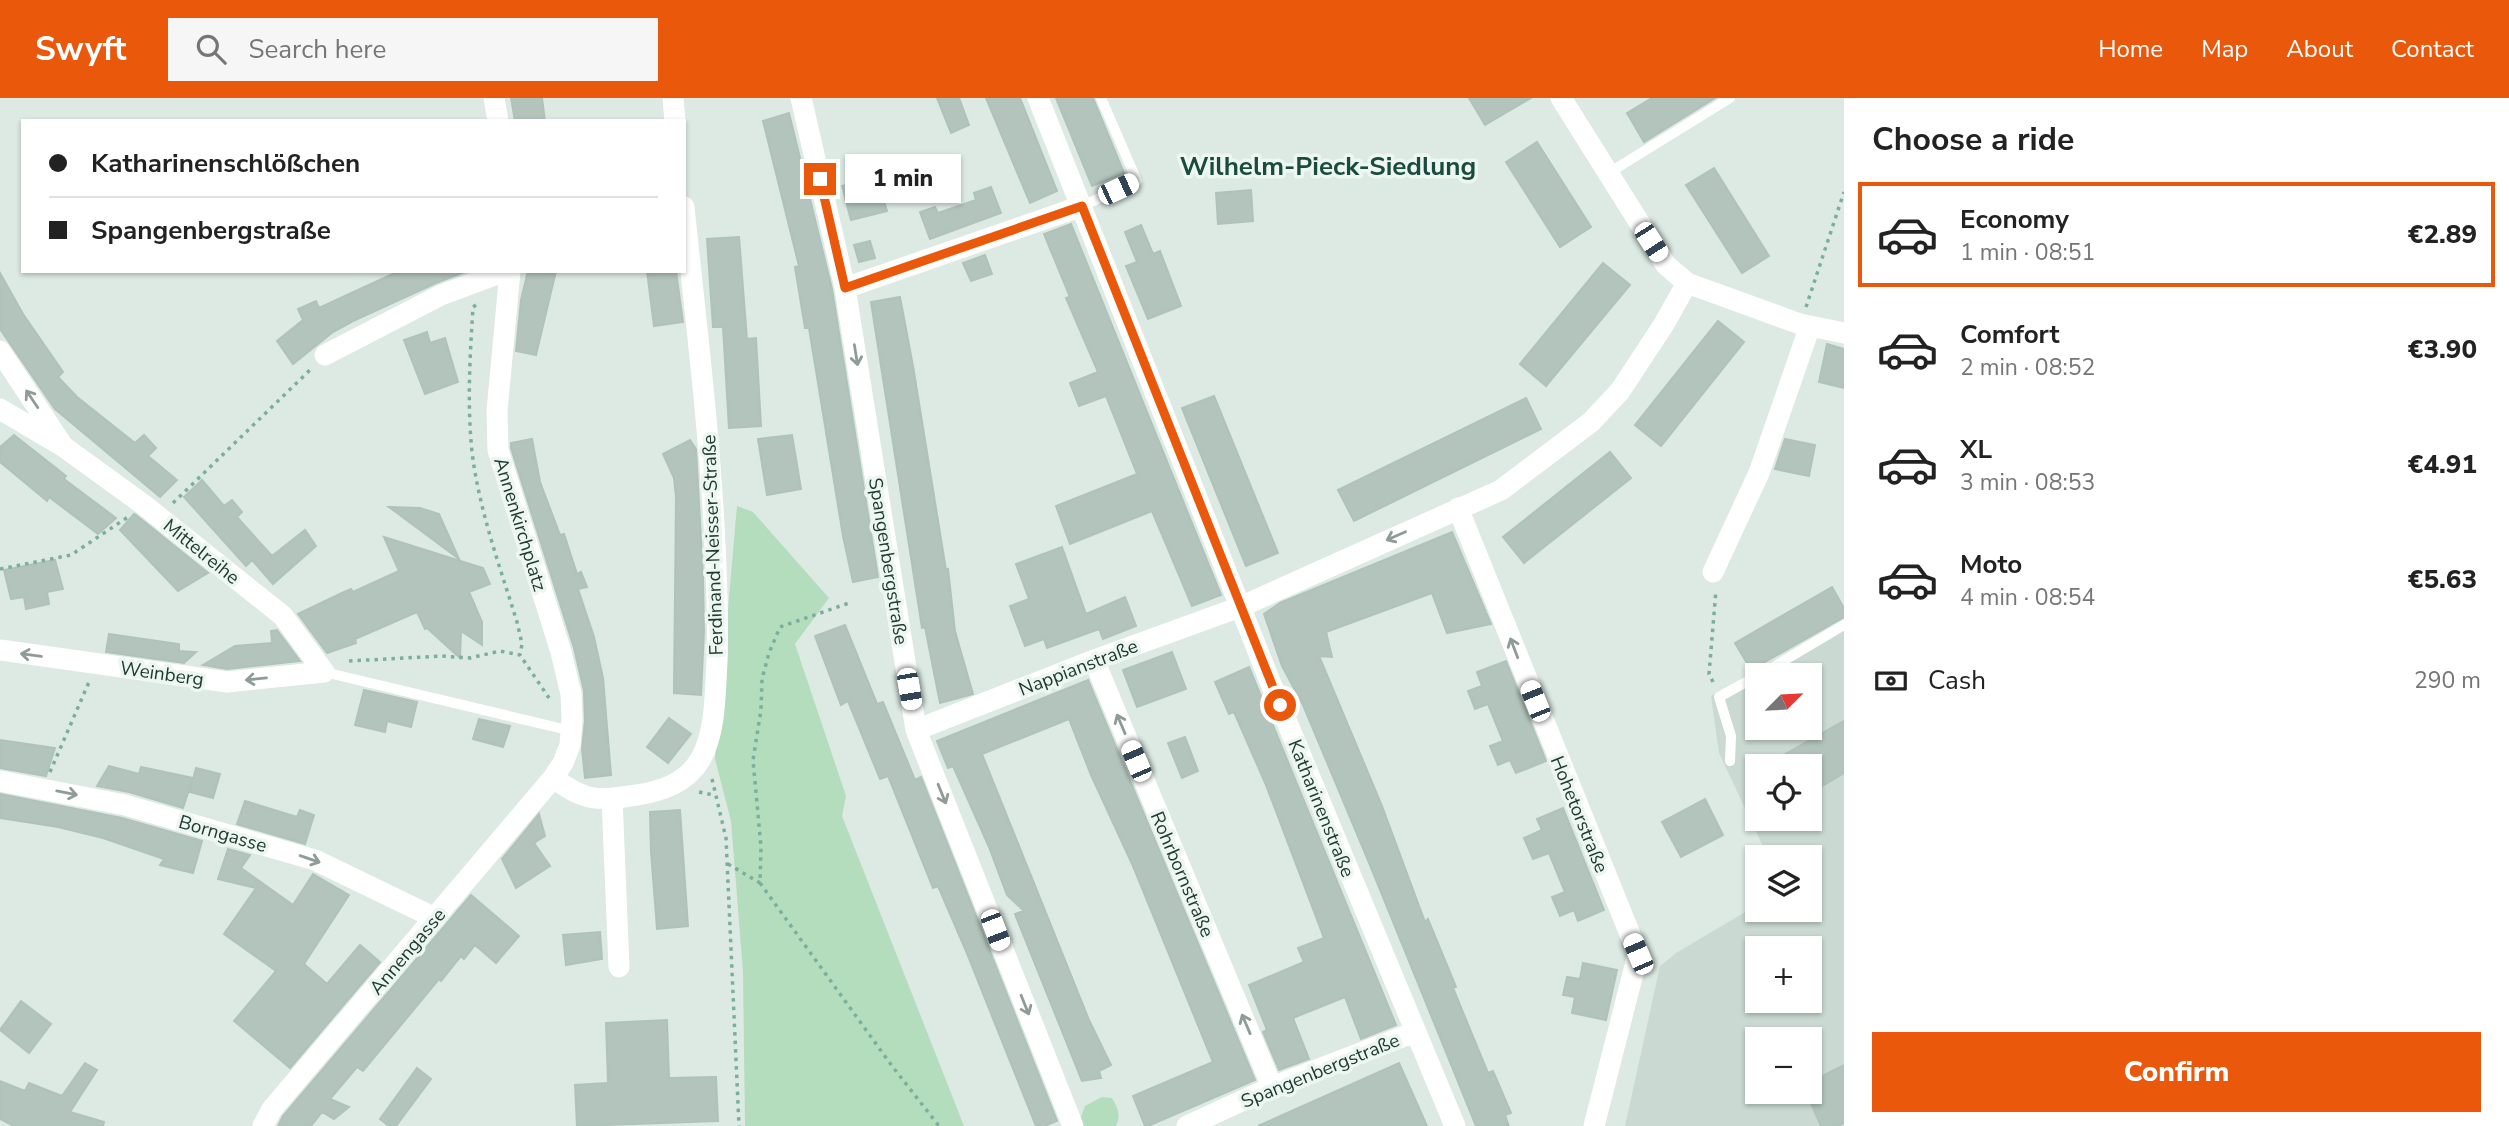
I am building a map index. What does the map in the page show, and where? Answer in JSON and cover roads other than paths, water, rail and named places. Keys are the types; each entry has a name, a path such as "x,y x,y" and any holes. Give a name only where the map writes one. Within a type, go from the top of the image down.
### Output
{"street":[{"path":"494,98 498,119"},
{"path":"673,98 675,119"},
{"name":"Spangenbergstraße","path":"801,98 845,288 916,730 1073,1126"},
{"name":"Katharinenstraße","path":"1038,98 1240,607 1455,1126"},
{"path":"1561,98 1666,265 1686,283 1805,325 1844,333"},
{"path":"845,288 1082,206"},
{"name":"Ferdinand-Neisser-Straße","path":"553,778 582,797 612,798 650,792 683,780 699,761 707,746 715,700 719,616 709,444 686,226"},
{"name":"Annenkirchplatz","path":"325,355 441,295 502,273"},
{"name":"Annenkirchplatz","path":"508,273 498,402 498,450 566,666 571,694 572,731 563,763 553,778"},
{"name":"Nappianstraße","path":"916,730 1094,660 1240,607 1501,490 1591,422 1620,391 1664,324 1686,283"},
{"path":"1713,572 1759,473 1805,325"},
{"name":"Mittelreihe","path":"0,351 64,447"},
{"name":"Mittelreihe","path":"0,409 64,447 152,511 283,615 324,672"},
{"name":"Hohetorstraße","path":"1458,508 1638,954 1594,1126"},
{"name":"Weinberg","path":"0,650 228,682 324,672"},
{"name":"Rohrbornstraße","path":"1094,660 1272,1087"},
{"name":"Annengasse","path":"263,1126 272,1108 553,778"},
{"name":"Borngasse","path":"0,781 125,805 315,860 435,918"},
{"path":"612,798 619,967"},
{"name":"Spangenbergstraße","path":"1186,1126 1272,1087 1415,1032"}],"lane":[{"path":"1082,206 1137,181 1101,98"},
{"path":"1607,174 1730,98"},
{"path":"1780,663 1844,625"},
{"path":"324,672 572,731"},
{"path":"1730,761 1731,736 1719,697 1745,683"}],"district":[{"name":"Wilhelm-Pieck-Siedlung","path":"1328,166"}]}
